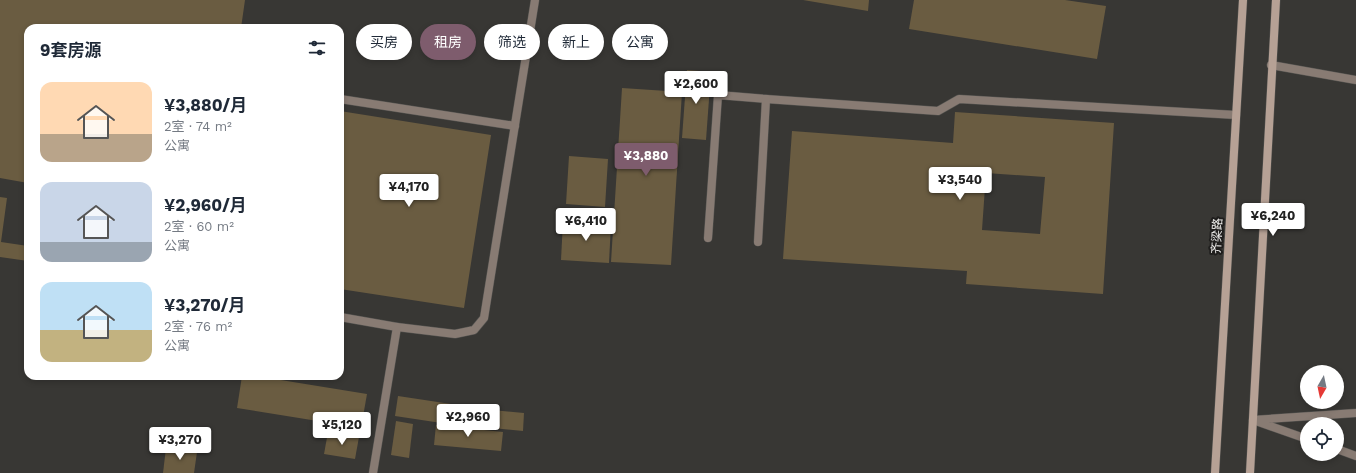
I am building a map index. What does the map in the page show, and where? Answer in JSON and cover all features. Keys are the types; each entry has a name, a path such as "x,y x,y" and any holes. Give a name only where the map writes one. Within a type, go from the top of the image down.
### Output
{"main road":[{"name":"齐梁路","path":"1215,473 1243,0"},
{"path":"1250,473 1276,0"}],"lane":[{"path":"344,318 397,327 455,334 474,330 484,318 535,0"},
{"path":"1272,65 1356,80"},
{"path":"708,238 718,94 766,99 938,111 959,99 1236,115"},
{"path":"758,242 766,99"},
{"path":"344,100 515,126"},
{"path":"373,473 397,327"},
{"path":"1253,420 1356,413"},
{"path":"1253,420 1300,437"},
{"path":"1344,452 1356,456"}],"building":[{"path":"0,0 245,0 242,24 24,24 24,182 0,178"},
{"path":"803,0 869,0 868,11"},
{"path":"914,0 1065,0 1106,6 1097,59 909,29"},
{"path":"687,70 711,72 706,140 682,138"},
{"path":"622,88 682,92 671,265 611,262"},
{"path":"344,112 491,135 464,308 344,290"},
{"path":"955,112 1114,123 1103,294 966,284 967,271 783,259 792,131 953,143","holes":["986,173 1045,177 1040,234 982,230"]},
{"path":"569,156 608,159 605,207 566,204"},
{"path":"0,197 7,198 1,242 24,245 24,260 0,257"},
{"path":"563,221 611,224 609,263 561,260"},
{"path":"241,380 281,380 367,394 361,428 237,408"},
{"path":"398,396 451,404 448,424 395,416"},
{"path":"452,406 524,413 523,431 451,424"},
{"path":"396,421 413,424 409,458 391,455"},
{"path":"436,425 503,432 501,451 434,445"},
{"path":"328,432 359,437 355,459 324,454"},
{"path":"166,448 197,452 194,473 163,473"}]}
